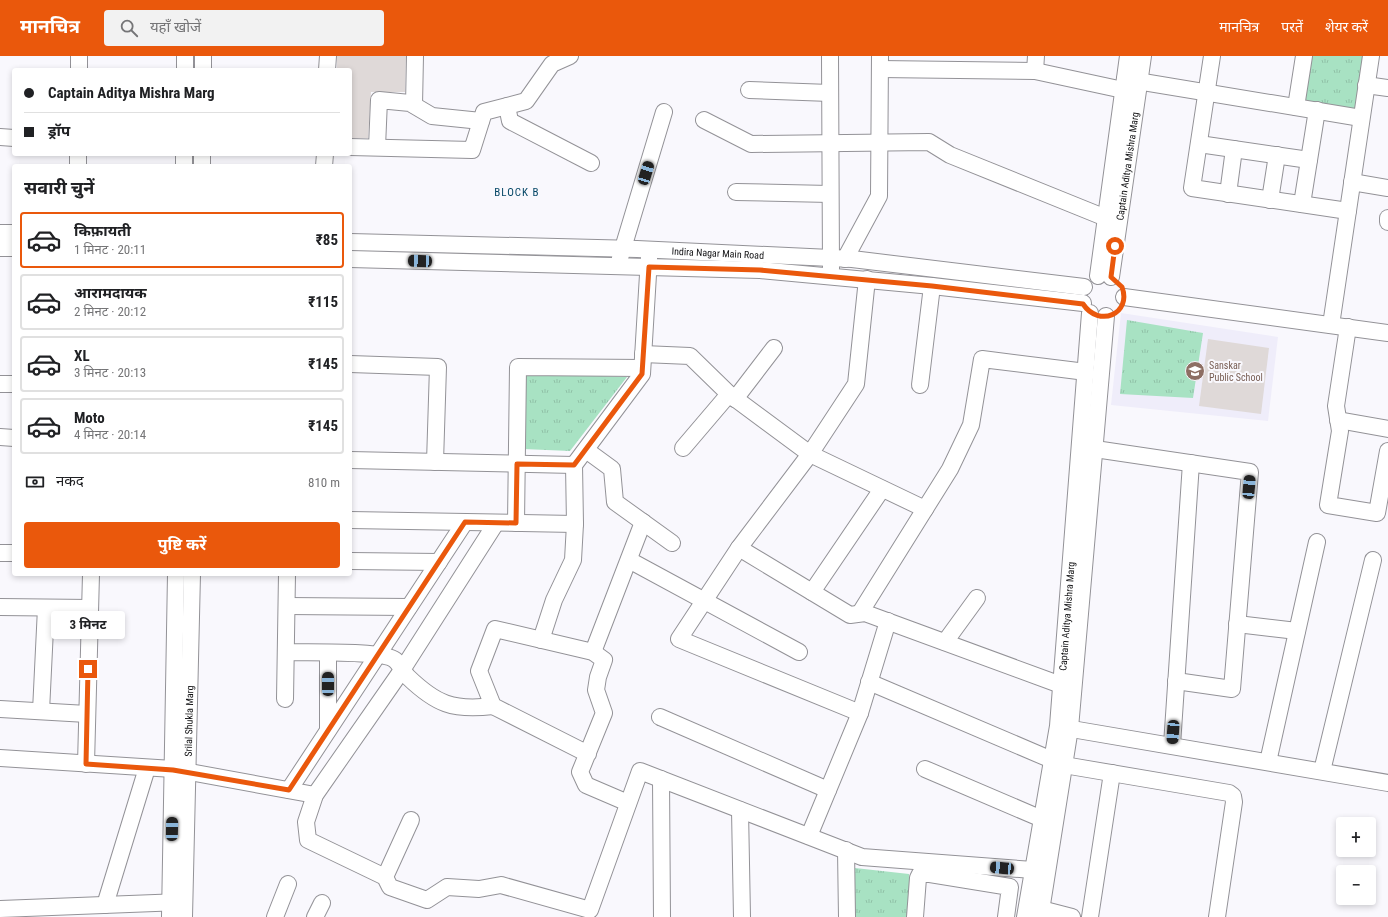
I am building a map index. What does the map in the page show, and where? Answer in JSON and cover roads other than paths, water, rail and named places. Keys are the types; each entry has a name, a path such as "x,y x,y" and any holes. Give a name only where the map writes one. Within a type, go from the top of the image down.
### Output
{"street":[{"path":"79,68 80,56"},
{"path":"185,56 185,68"},
{"path":"203,56 203,68"},
{"path":"327,68 328,56"},
{"path":"414,105 415,56"},
{"path":"352,147 472,150 484,112 526,101 550,60 570,56"},
{"path":"830,56 830,194 838,258"},
{"name":"Captain Aditya Mishra Marg","path":"1104,276 1131,86 1128,56"},
{"name":"Captain Aditya Mishra Marg","path":"1104,276 1106,218 1131,86 1143,56"},
{"path":"1212,56 1192,188 1348,211"},
{"path":"1296,107 1304,56"},
{"path":"1331,325 1371,56"},
{"path":"831,276 838,258 879,196 880,62 1036,63 1131,86 1207,93 1361,118"},
{"path":"1366,85 1388,88"},
{"path":"749,90 830,94"},
{"path":"376,147 379,100 410,103 432,116 481,120"},
{"path":"507,106 510,121 591,163"},
{"path":"1302,204 1317,110"},
{"path":"616,266 623,249 664,112"},
{"path":"704,120 752,144 929,142 950,155 1106,218"},
{"path":"0,137 12,138"},
{"path":"1199,144 1309,160"},
{"path":"1228,194 1234,149"},
{"path":"1270,200 1277,155"},
{"path":"1352,182 1388,188"},
{"path":"736,192 830,194"},
{"path":"0,232 12,233"},
{"name":"Indira Nagar Main Road","path":"352,242 623,249 838,258 1084,287"},
{"path":"0,248 12,248"},
{"path":"541,640 554,600 573,560 575,524 574,465 642,374 649,250"},
{"name":"Indira Nagar Main Road","path":"352,259 760,270 932,286 1087,308"},
{"path":"1104,276 1122,287 1124,297 1122,304 1117,312 1102,317 1087,308 1082,296 1084,287 1088,281 1104,276"},
{"path":"860,713 680,639 739,548 810,454 856,384 867,279"},
{"path":"920,385 932,286"},
{"path":"1124,297 1388,333"},
{"name":"Captain Aditya Mishra Marg","path":"1064,727 1061,685 1086,372 1087,308"},
{"name":"Captain Aditya Mishra Marg","path":"1040,913 1058,762 1064,727 1095,449 1106,316"},
{"path":"1348,327 1336,406 1340,431 1328,505 1377,513 1388,451"},
{"path":"683,448 732,397 774,348"},
{"path":"516,523 518,367 643,361 690,356 732,397 810,454 925,509"},
{"path":"860,613 950,469 971,424 982,359 1086,372"},
{"path":"352,364 438,367 435,462"},
{"path":"0,384 12,384"},
{"path":"1338,420 1388,429"},
{"path":"0,437 12,438"},
{"path":"1095,449 1250,472 1232,689 1176,680"},
{"path":"586,450 612,469 615,502 672,543"},
{"path":"352,460 574,465"},
{"path":"1172,746 1191,463"},
{"path":"812,592 882,489"},
{"path":"352,520 575,524"},
{"path":"289,790 465,522"},
{"path":"496,522 402,670 315,795 306,822 308,840 385,877 390,887 427,900 447,887 479,889 501,886 590,910 640,771 862,857 1033,870"},
{"path":"593,652 643,522"},
{"path":"1268,762 1317,542"},
{"path":"739,548 850,615 865,612 1061,685"},
{"path":"0,552 12,553"},
{"path":"628,560 705,600 799,652"},
{"path":"1322,771 1373,560"},
{"path":"352,561 439,562"},
{"path":"86,764 91,576"},
{"name":"Srilal Shukla Marg","path":"176,576 180,771"},
{"name":"Srilal Shukla Marg","path":"177,910 180,771 192,576"},
{"path":"285,699 287,576"},
{"path":"945,642 977,598"},
{"path":"287,606 409,607"},
{"path":"0,607 90,608"},
{"path":"41,711 46,608"},
{"path":"809,836 860,713 888,621"},
{"path":"1238,624 1297,631"},
{"path":"492,706 479,671 495,629 593,652 604,660 598,677 596,690 604,713 580,772 586,785 628,803"},
{"path":"286,652 378,655 395,659 402,670 425,693 447,705 475,708 492,706 588,754"},
{"path":"328,654 328,730"},
{"path":"869,682 1058,762 1229,793 1233,796 1234,802 1217,917"},
{"path":"0,709 87,714"},
{"path":"660,717 828,790"},
{"path":"1064,727 1388,783"},
{"path":"0,758 180,771 315,795"},
{"name":"Captain Aditya Mishra Marg","path":"1025,917 1042,819 1058,762"},
{"path":"105,905 146,768"},
{"path":"925,769 1042,819"},
{"path":"1090,917 1112,773"},
{"path":"661,779 662,917"},
{"path":"740,810 742,917"},
{"path":"385,877 411,820"},
{"path":"846,850 847,917"},
{"path":"915,917 918,878 920,874 930,874 1010,887 1006,917"},
{"path":"275,917 288,884"},
{"path":"0,909 105,905 177,910"},
{"path":"1040,913 1072,917"}],"place":[{"name":"Sanskar Public School","path":"1195,371"}],"district":[{"name":"BLOCK B","path":"517,192"}]}
